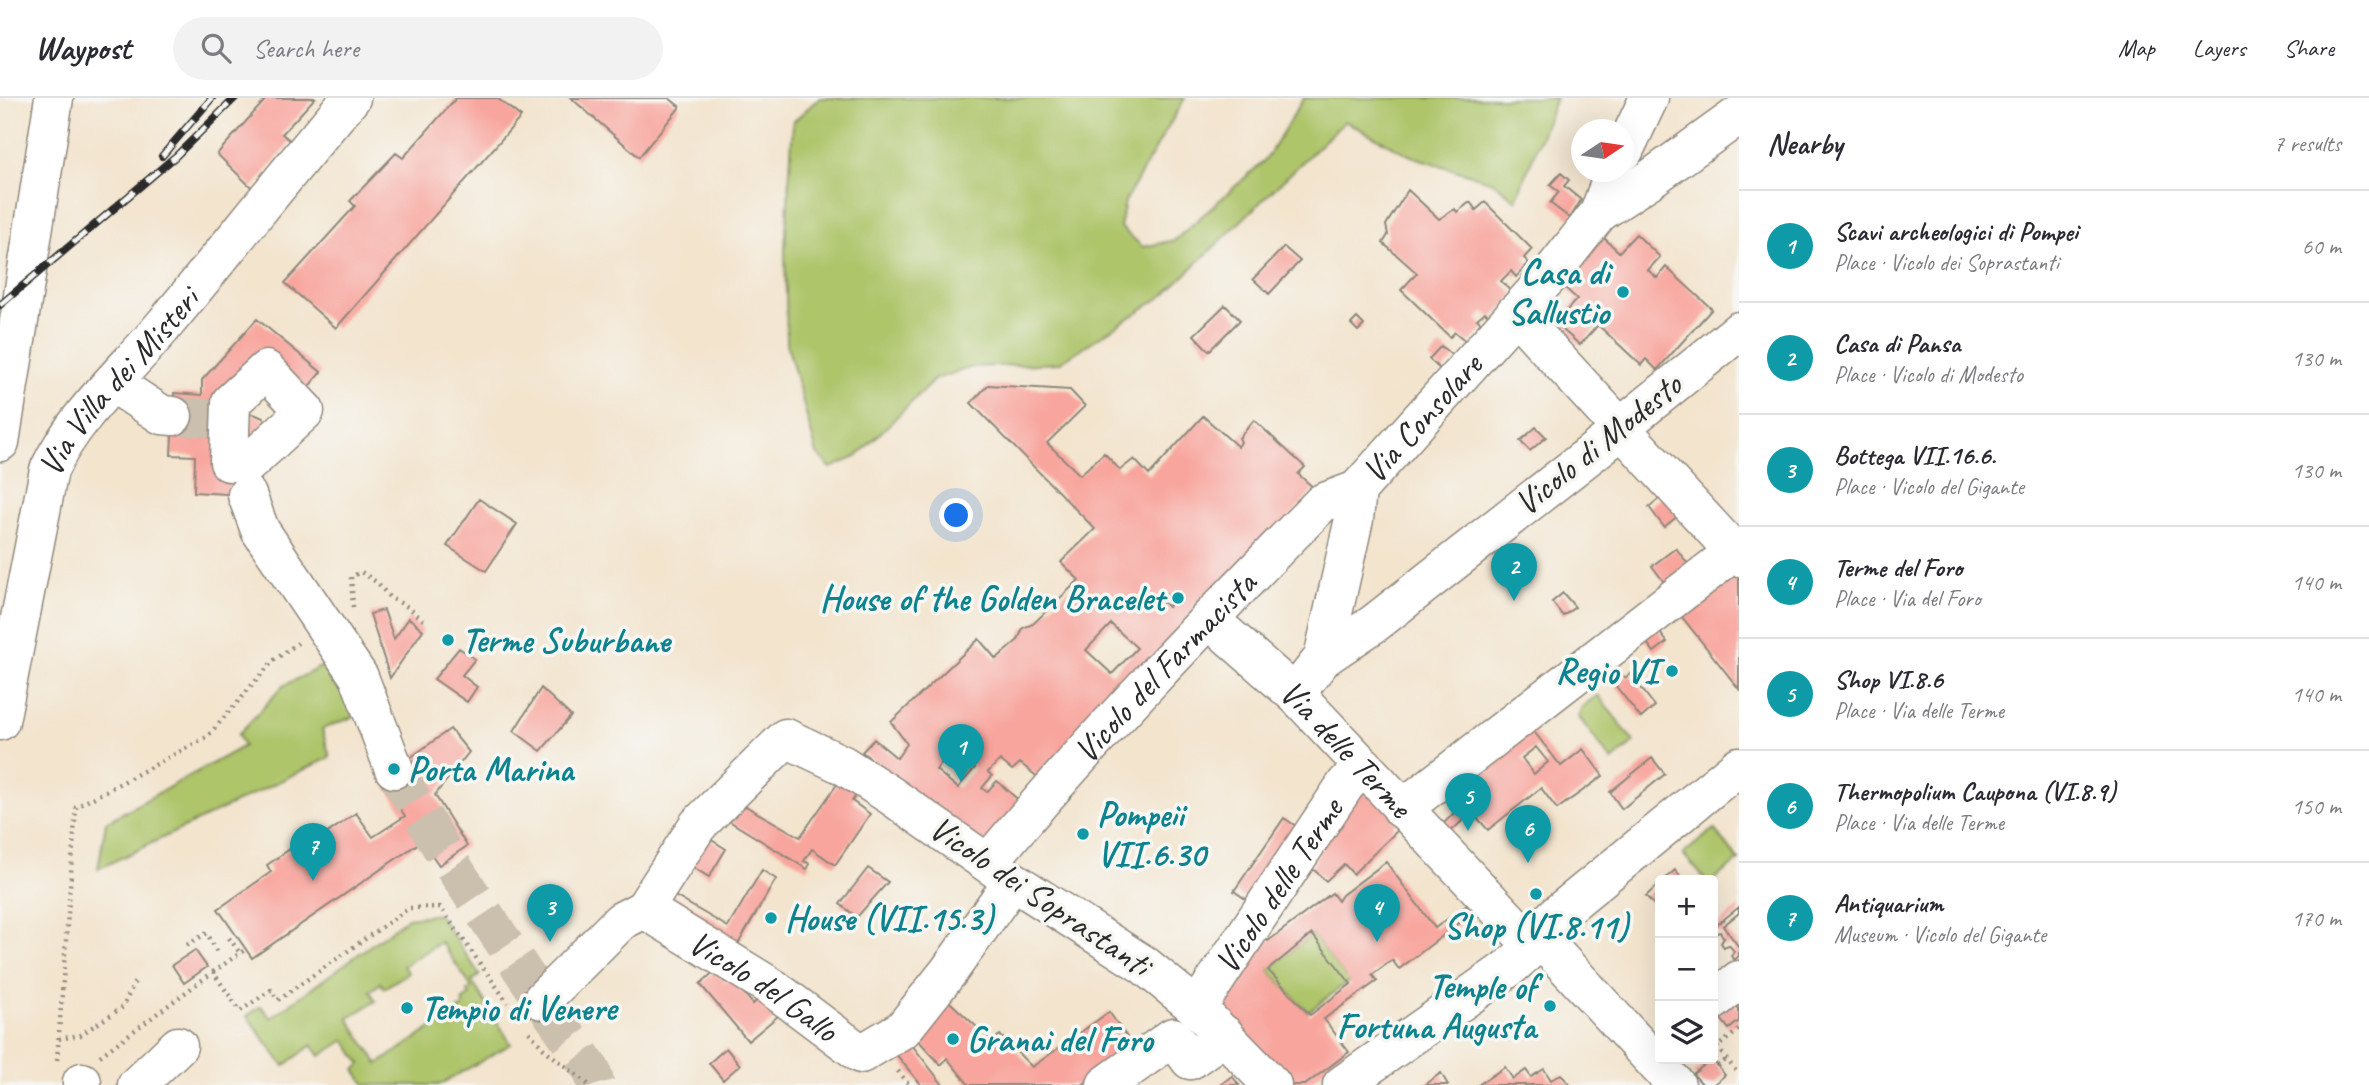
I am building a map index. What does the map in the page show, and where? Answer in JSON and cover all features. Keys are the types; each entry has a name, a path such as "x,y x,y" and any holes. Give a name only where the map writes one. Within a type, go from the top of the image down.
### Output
{"main road":[{"path":"0,327 35,98"},
{"path":"0,442 54,98"},
{"name":"Via Villa dei Misteri","path":"0,722 48,470 59,447 163,327 351,98"},
{"path":"1634,129 1649,98"},
{"path":"1599,213 1739,116"},
{"name":"Via Consolare","path":"1298,697 1323,658 1354,519 1357,490 1516,313 1599,213 1611,182"},
{"path":"1402,809 1595,658 1738,552 1516,313"},
{"name":"Vicolo di Modesto","path":"1323,658 1375,623 1621,429 1739,331"},
{"path":"249,479 304,411 266,370 231,402 228,419 229,462 249,479 260,530 359,677 394,769"},
{"path":"113,383 162,415 173,416"},
{"name":"Vicolo del Farmacista","path":"1000,872 1042,798 1209,619 1322,503 1357,490"},
{"name":"Via delle Terme","path":"1209,619 1298,697 1517,929 1545,928 1552,951 1653,1048 1676,1085"},
{"name":"Vicolo dei Soprastanti","path":"644,909 698,825 786,738 843,765 918,813 1000,872 1144,965 1225,1035 1272,1085"},
{"name":"Vicolo delle Terme","path":"1197,1009 1346,784 1364,766"},
{"path":"1342,1085 1510,967 1545,928 1739,766"},
{"name":"Vicolo del Gallo","path":"644,909 754,975 861,1054 903,1029 949,971 1000,872"},
{"path":"526,1011 621,921 644,909"},
{"path":"1718,997 1739,980"},
{"path":"1106,1085 1172,1037 1190,1060 1225,1035"},
{"path":"137,1085 178,1046"}],"path":[{"path":"353,612 351,577 361,572 378,583 389,597 408,607 426,622"},
{"path":"246,949 74,1076 59,1038 76,807 207,737 273,661 301,641"},
{"path":"213,972 240,1011 271,990 278,1000 409,908 440,907 526,1011 544,1049 591,1084"},
{"path":"187,945 207,933 217,952"},
{"path":"229,938 240,953"},
{"path":"59,1038 80,1035 123,1007 136,979"},
{"path":"1739,1030 1717,1047 1736,1071 1739,1069"},
{"path":"1718,1066 1727,1059"}],"green space":[{"path":"819,98 1185,98 1125,201 1120,227 1143,247 1175,240 1266,159 1304,98 1556,98 1516,200 1493,182 1411,156 1345,121 1164,295 1059,363 973,367 935,379 856,457 831,468 817,454 787,344 785,249 793,122"},
{"path":"332,661 358,715 322,729 330,757 98,869 106,822 244,746 238,735 283,686"},
{"path":"1598,695 1634,742 1612,761 1578,716 1582,707"},
{"path":"1714,829 1739,860 1718,876 1702,875 1683,854"},
{"path":"438,914 480,975 472,981 511,1044 439,1085 366,1085 355,1070 361,1064 345,1040 320,1056 312,1045 284,1066 247,1016 261,1006 271,1018 408,918","holes":["441,942 472,988 467,991 470,995 462,1001 464,1006 378,1064 348,1018 376,1001 370,991 381,983 384,988 408,973 403,966"]},
{"path":"1312,934 1349,981 1308,1012 1268,970"}],"building":[{"path":"267,98 315,98 282,134 291,141 252,188 217,154"},
{"path":"456,98 497,98 521,117 336,328 285,283 355,206 350,201 396,153 403,158"},
{"path":"571,98 669,98 680,107 639,157"},
{"path":"1561,173 1569,180 1564,186 1581,200 1570,218 1550,203 1559,192 1550,185"},
{"path":"1408,190 1439,219 1455,209 1457,212 1470,202 1476,210 1485,202 1532,249 1524,258 1529,263 1516,277 1511,271 1501,281 1514,295 1492,319 1485,312 1477,319 1485,327 1469,344 1455,332 1450,337 1401,290 1417,273 1383,243 1388,235 1386,225"},
{"path":"1636,234 1660,257 1648,270 1657,278 1666,267 1712,309 1657,370 1646,359 1641,365 1598,325 1580,345 1555,323 1577,299 1561,284 1603,237 1619,252"},
{"path":"1284,247 1300,261 1269,294 1253,279"},
{"path":"1225,305 1240,320 1209,351 1194,335"},
{"path":"1357,318 1364,325 1358,331 1351,324"},
{"path":"257,319 321,372 306,390 264,356 222,477 261,479 260,496 194,492 195,456 171,455 174,393 202,395 202,380"},
{"path":"1441,346 1455,358 1442,371 1429,359"},
{"path":"988,385 1070,390 1085,406 1047,443 1080,475 1104,453 1120,470 1134,459 1149,475 1203,416 1238,447 1241,442 1239,438 1254,420 1305,467 1298,474 1315,489 1045,783 1020,763 1012,770 1000,760 988,772 992,776 982,788 987,792 997,781 1025,806 987,849 862,752 874,739 897,758 907,744 891,722 979,639 996,659 1018,640 1023,628 1033,624 1079,580 1061,562 1095,529 971,403","holes":["1163,592 1173,601 1168,607 1158,598","1111,624 1137,648 1112,674 1086,650","952,749 975,768 958,788 936,770"]},
{"path":"254,414 263,418 266,423 251,438 247,435 248,415"},
{"path":"1536,427 1546,437 1530,451 1520,441"},
{"path":"1666,493 1683,512 1664,527 1649,507"},
{"path":"479,499 517,524 486,571 447,546"},
{"path":"1676,548 1691,568 1667,586 1652,566"},
{"path":"1739,566 1739,689 1675,608"},
{"path":"1563,593 1575,607 1563,616 1552,602"},
{"path":"384,610 394,639 409,618 423,630 390,678 370,614"},
{"path":"1654,625 1667,642 1654,652 1641,635"},
{"path":"459,648 475,659 462,675 477,687 467,702 434,679"},
{"path":"1609,659 1625,678 1630,674 1655,706 1641,718 1600,666"},
{"path":"541,688 571,716 541,751 514,731"},
{"path":"1528,724 1561,766 1583,749 1603,776 1557,809 1541,788 1488,830 1472,812 1448,834 1441,826 1464,803 1451,786","holes":["1536,747 1548,762 1534,774 1522,758"]},
{"path":"450,729 469,752 435,795 467,846 439,865 422,841 252,958 218,909 271,872 267,865 297,844 302,851 356,813 373,837 405,816 381,779"},
{"path":"1652,758 1665,774 1622,809 1610,792"},
{"path":"840,780 858,792 852,801 870,814 835,865 812,849 804,861 810,864 807,869 721,816 740,803 800,837"},
{"path":"1354,785 1400,818 1393,826 1397,831 1353,874 1344,864 1326,881 1313,869 1307,876"},
{"path":"1284,818 1305,832 1254,905 1234,891"},
{"path":"697,831 726,849 709,877 680,859"},
{"path":"1386,862 1435,928 1467,905 1474,912 1399,969 1392,960 1372,975 1377,981 1324,1019 1349,1052 1305,1085 1289,1085 1209,1003 1256,929 1268,941 1332,893 1338,901 1342,895","holes":["1312,934 1351,984 1310,1015 1268,970"]},
{"path":"868,868 888,882 857,917 840,904"},
{"path":"762,870 776,879 734,951 654,904 663,889 728,927"},
{"path":"1655,888 1655,906 1646,896"},
{"path":"1739,907 1739,913 1723,926 1739,947 1739,956 1734,960 1731,956 1734,951 1729,945 1724,947 1721,943 1724,938 1718,933 1718,924"},
{"path":"195,950 207,967 184,983 172,965"},
{"path":"715,971 725,982 731,978 753,1004 767,991 784,1011 748,1041 700,984"},
{"name":"Granai del Foro","path":"940,993 992,1041 1000,1035 1032,1067 1109,1012 1134,1047 1082,1085 969,1085 947,1058 941,1065 918,1040 912,1045 943,1085 921,1085 887,1043"},
{"path":"1733,1001 1739,1009 1739,1021 1729,1029 1718,1013"},
{"path":"726,1048 740,1065 723,1080 709,1063"},
{"path":"1706,1064 1716,1064 1725,1075 1713,1085 1703,1085 1693,1074"},
{"path":"1505,1067 1513,1079 1526,1070 1531,1077 1544,1069 1551,1080 1561,1074 1570,1085 1478,1085"},
{"path":"1441,1073 1448,1085 1424,1085"},
{"path":"1232,1076 1239,1085 1220,1085"}],"tunnel":[{"path":"173,416 225,419"},
{"path":"394,769 448,859 592,1071 596,1085"}],"railway":[{"path":"162,156 212,98"},
{"path":"0,305 176,156 235,98"}],"place":[{"name":"Casa di Sallustio","path":"1623,292"},
{"name":"House of the Golden Bracelet","path":"1178,598"},
{"name":"Casa di Pansa","path":"1514,601"},
{"name":"Terme Suburbane","path":"448,640"},
{"name":"Regio VI","path":"1672,671"},
{"name":"Porta Marina","path":"394,769"},
{"name":"Scavi archeologici di Pompei","path":"961,782"},
{"name":"Shop VI.8.6","path":"1468,831"},
{"name":"Pompeii VII.6.30","path":"1083,834"},
{"name":"Thermopolium Caupona (VI.8.9)","path":"1528,863"},
{"name":"Antiquarium","path":"313,881"},
{"name":"Shop (VI.8.11)","path":"1536,894"},
{"name":"House (VII.15.3)","path":"771,918"},
{"name":"Bottega VII.16.6.","path":"550,942"},
{"name":"Terme del Foro","path":"1377,942"},
{"name":"Temple of Fortuna Augusta","path":"1550,1006"},
{"name":"Tempio di Venere","path":"407,1008"},
{"name":"Granai del Foro","path":"953,1039"}]}
